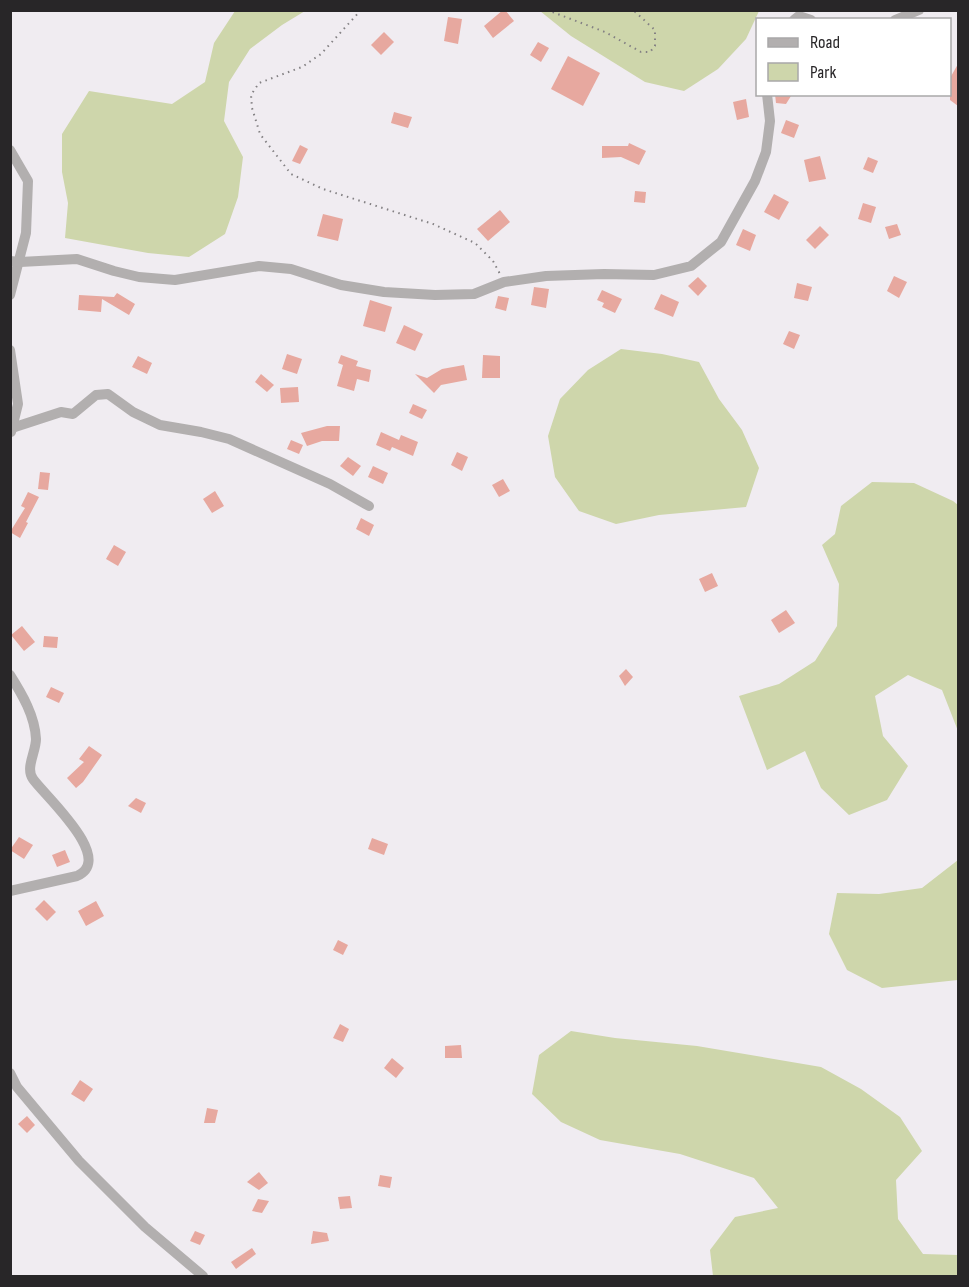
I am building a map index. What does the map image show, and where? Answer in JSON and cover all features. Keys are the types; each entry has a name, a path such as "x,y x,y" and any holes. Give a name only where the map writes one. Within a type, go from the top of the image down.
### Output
{"street":[{"path":"901,18 919,10"},
{"path":"15,261 77,259 139,277 175,280 259,266 291,269 341,285 384,292 435,295 474,294 504,282 546,276 654,275 692,266 721,242 755,181 766,152 770,121 767,96"},
{"path":"10,150 28,181 26,233 15,261 10,295"},
{"path":"10,350 18,404 11,430"},
{"path":"11,430 61,412 73,414 96,395 108,394 133,412 160,425 229,439 330,484 369,506"},
{"path":"10,675 24,697 34,725 36,739 30,767 31,777 64,814 87,847 89,859 87,868 77,876 10,891"},
{"path":"10,1073 17,1087 80,1161 144,1227 203,1276"}],"path":[{"path":"361,10 321,54 302,67 259,83 251,95 252,108 260,134 291,174 323,189 433,224 475,243 493,261 504,282"},
{"path":"547,10 605,32 641,52 650,51 655,46 655,30 633,10"}],"green space":[{"path":"235,11 305,11 250,49 229,82 224,121 243,157 238,197 225,234 189,257 148,253 65,238 68,203 62,172 62,134 89,91 172,104 205,82 214,43"},
{"path":"540,11 759,11 746,39 718,69 684,91 645,82 571,36"},
{"path":"621,349 662,354 699,362 719,399 742,430 759,468 746,507 659,515 616,524 579,511 555,477 548,436 560,399 588,370"},
{"path":"872,482 914,483 958,505 958,731 942,690 908,675 875,696 883,736 908,766 887,800 849,815 821,788 805,751 767,770 739,696 779,684 815,661 837,626 839,584 822,545 835,534 841,506"},
{"path":"958,860 958,980 882,988 847,970 829,934 837,893 879,894 922,888"},
{"path":"571,1031 697,1046 821,1067 861,1089 900,1117 922,1151 896,1180 898,1219 923,1254 958,1255 958,1276 713,1276 710,1250 735,1217 778,1208 754,1178 680,1154 600,1140 561,1122 532,1094 539,1055"}],"building":[{"path":"503,10 514,21 493,38 484,26"},
{"path":"448,17 462,19 458,44 444,41"},
{"path":"384,32 394,42 381,55 371,45"},
{"path":"538,42 549,48 541,62 530,55"},
{"path":"568,56 600,73 583,106 551,89"},
{"path":"958,64 958,106 950,100 951,76"},
{"path":"775,96 791,96 786,104 776,103"},
{"path":"746,99 749,117 737,120 733,102"},
{"path":"394,112 412,117 408,128 391,123"},
{"path":"786,120 799,125 794,138 781,133"},
{"path":"629,143 646,151 639,165 621,157 602,158 602,146 628,146"},
{"path":"300,145 308,149 300,164 292,161"},
{"path":"820,156 826,179 809,182 804,160"},
{"path":"868,157 878,161 873,173 863,169"},
{"path":"635,191 646,192 645,203 634,202"},
{"path":"774,194 789,202 779,220 764,212"},
{"path":"863,203 876,207 871,223 858,219"},
{"path":"500,210 510,222 488,241 477,229"},
{"path":"323,214 343,219 338,241 317,236"},
{"path":"897,224 901,235 889,239 885,227"},
{"path":"820,226 829,235 815,249 806,240"},
{"path":"743,229 756,235 750,251 736,245"},
{"path":"894,276 907,282 899,298 887,291"},
{"path":"698,277 707,286 698,296 688,286"},
{"path":"797,283 812,287 808,301 794,298"},
{"path":"534,287 549,289 546,308 531,305"},
{"path":"602,290 622,299 615,313 602,307 604,303 597,300"},
{"path":"117,293 135,304 129,315 102,299 101,312 78,310 79,295 114,297"},
{"path":"661,294 679,302 673,317 654,309"},
{"path":"498,296 509,298 506,311 495,308"},
{"path":"370,300 392,307 385,332 363,326"},
{"path":"404,325 423,334 415,351 396,343"},
{"path":"789,331 800,335 794,349 783,344"},
{"path":"287,354 302,359 297,374 282,369"},
{"path":"341,355 358,361 356,366 371,370 369,382 357,379 354,391 337,386 343,365 338,363"},
{"path":"483,355 500,356 500,378 482,378"},
{"path":"138,356 152,363 147,374 132,367"},
{"path":"464,365 467,380 441,385 434,393 415,374 427,378 442,369"},
{"path":"261,374 274,385 267,392 255,382"},
{"path":"298,387 299,402 281,403 280,388"},
{"path":"413,404 427,410 422,419 409,413"},
{"path":"327,426 340,426 339,441 322,441 307,446 301,433"},
{"path":"381,432 399,440 401,435 418,442 413,456 392,447 390,451 376,445"},
{"path":"291,440 303,445 299,454 287,449"},
{"path":"457,452 468,457 462,471 451,465"},
{"path":"348,457 361,466 353,476 340,466"},
{"path":"373,466 388,473 383,484 368,477"},
{"path":"40,472 50,473 48,490 38,489"},
{"path":"503,479 510,491 499,497 492,485"},
{"path":"215,491 224,506 212,513 203,499"},
{"path":"28,492 39,497 20,538 10,532 25,508 21,506"},
{"path":"361,518 374,525 369,536 356,529"},
{"path":"114,545 126,552 118,566 106,559"},
{"path":"712,573 718,586 705,592 699,579"},
{"path":"786,610 795,623 779,633 771,620"},
{"path":"22,626 35,642 24,651 11,635"},
{"path":"44,636 58,637 57,648 43,647"},
{"path":"626,669 633,677 625,686 619,676"},
{"path":"51,687 64,693 59,703 46,697"},
{"path":"89,746 102,755 76,788 67,778 84,762 79,759"},
{"path":"136,798 146,803 141,813 128,806"},
{"path":"19,837 33,845 24,859 10,850"},
{"path":"372,838 388,844 384,855 368,849"},
{"path":"65,850 70,862 57,867 52,855"},
{"path":"44,900 56,912 47,921 35,909"},
{"path":"96,901 104,916 86,926 78,911"},
{"path":"338,940 348,945 343,955 333,950"},
{"path":"340,1024 349,1029 343,1042 333,1038"},
{"path":"461,1045 462,1058 445,1058 445,1046"},
{"path":"392,1058 404,1068 396,1078 384,1068"},
{"path":"80,1080 93,1089 84,1102 71,1094"},
{"path":"207,1108 218,1110 215,1123 204,1123"},
{"path":"27,1116 35,1125 27,1133 18,1124"},
{"path":"259,1172 268,1183 259,1190 247,1182"},
{"path":"380,1175 392,1177 390,1188 378,1186"},
{"path":"350,1196 352,1208 340,1209 338,1197"},
{"path":"258,1199 269,1201 262,1213 252,1211"},
{"path":"195,1231 205,1235 200,1245 190,1241"},
{"path":"313,1231 327,1233 329,1241 311,1244"},
{"path":"252,1248 256,1254 236,1269 231,1262"}]}
